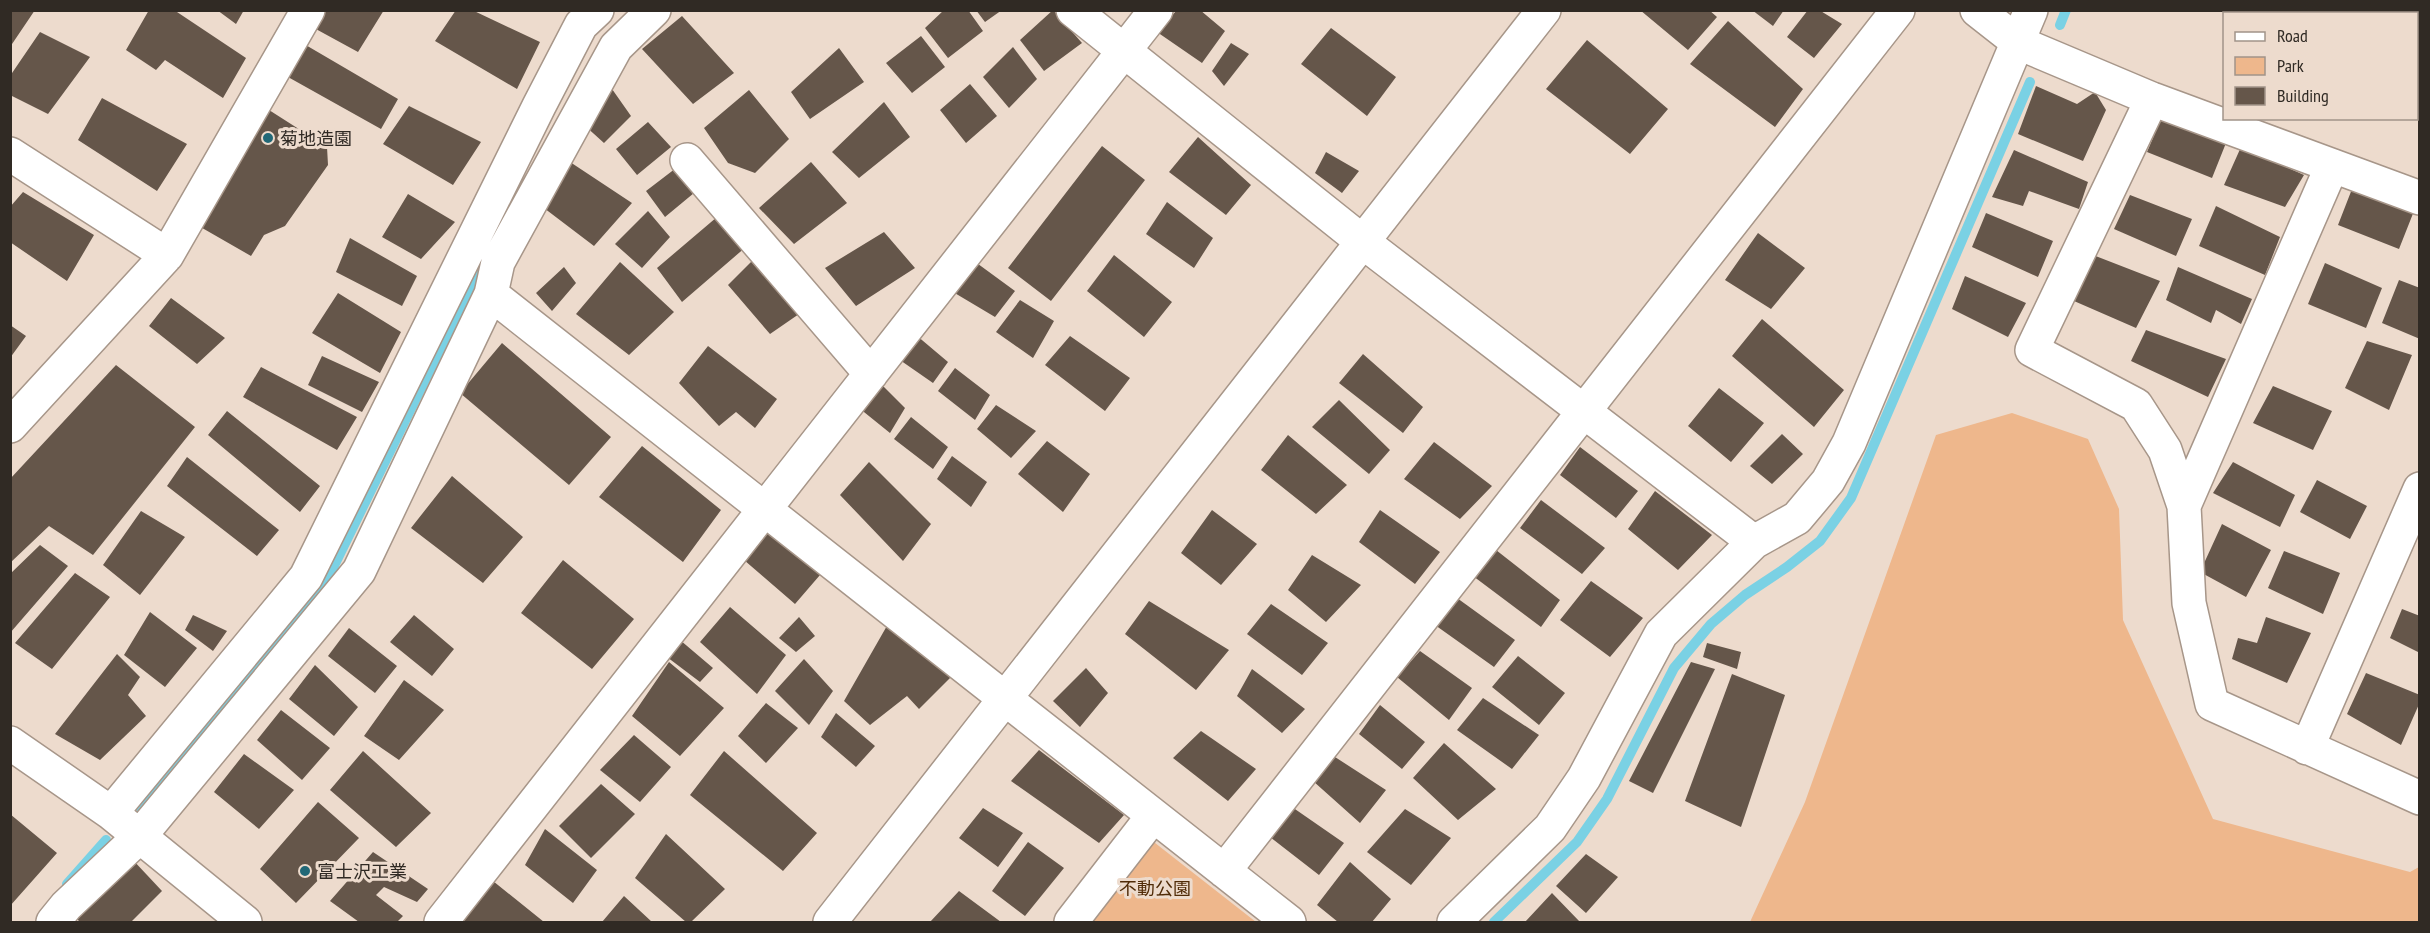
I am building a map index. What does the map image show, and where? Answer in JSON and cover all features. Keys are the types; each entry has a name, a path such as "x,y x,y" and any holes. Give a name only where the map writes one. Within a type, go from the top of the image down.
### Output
{"street":[{"path":"10,426 167,255 308,10"},
{"path":"53,922 66,906 139,837 359,571 491,294 498,262 616,47 654,10"},
{"path":"1073,10 1363,242 1754,542"},
{"path":"441,922 1156,10"},
{"path":"834,921 1544,10"},
{"path":"1224,871 1898,10"},
{"path":"1977,10 2019,43 2152,99 2420,198"},
{"path":"1454,922 1550,828 1584,778 1661,634 1754,542 1797,518 1828,481 1849,443 2031,10"},
{"path":"111,813 306,577 579,15 616,47"},
{"path":"2152,99 2032,350 2136,405 2165,450 2184,506 2189,603 2212,704 2420,798"},
{"path":"10,154 167,255"},
{"path":"687,160 871,374"},
{"path":"2184,506 2332,166"},
{"path":"491,294 1289,922"},
{"path":"2307,748 2420,489"},
{"path":"10,743 111,813 245,922"},
{"path":"1071,922 1153,816"}],"green space":[{"path":"2012,413 2088,439 2119,509 2123,620 2213,819 2410,872 2419,867 2419,922 1750,922 1805,802 1936,435"},
{"name":"不動公園","path":"1150,839 1256,922 1085,922"}],"building":[{"path":"10,10 35,10 10,47"},
{"path":"149,10 174,10 246,58 223,98 165,60 156,70 126,50"},
{"path":"217,10 244,10 236,24"},
{"path":"325,10 384,10 358,52 314,28"},
{"path":"456,10 472,10 540,42 517,89 435,41"},
{"path":"944,10 968,10 983,31 948,58 925,28"},
{"path":"976,10 1002,10 985,22"},
{"path":"1053,10 1082,43 1044,71 1020,40"},
{"path":"1177,10 1200,10 1225,31 1202,63 1157,32"},
{"path":"1640,10 1709,10 1717,17 1688,50"},
{"path":"1752,10 1784,10 1773,26"},
{"path":"1808,10 1819,10 1842,24 1814,58 1787,37"},
{"path":"682,16 734,73 693,104 642,49"},
{"path":"1728,21 1803,89 1775,127 1690,64"},
{"path":"1331,28 1396,77 1367,116 1301,64"},
{"path":"40,32 90,57 48,114 10,95 10,76"},
{"path":"921,36 945,67 912,93 886,63"},
{"path":"1587,40 1668,109 1630,154 1546,89"},
{"path":"1231,43 1249,54 1224,86 1212,71"},
{"path":"304,44 398,99 381,129 288,77"},
{"path":"1013,47 1037,79 1009,108 983,77"},
{"path":"839,48 864,82 810,119 791,92"},
{"path":"970,84 997,116 966,143 940,110"},
{"path":"2036,86 2077,104 2095,92 2106,110 2083,161 2018,134"},
{"path":"612,89 631,116 604,143 583,124"},
{"path":"749,90 789,139 755,173 728,163 704,128"},
{"path":"102,98 187,144 157,191 78,140"},
{"path":"884,102 910,137 859,178 832,152"},
{"path":"409,106 481,142 453,185 383,144"},
{"path":"269,110 327,147 328,165 285,226 264,235 251,256 197,225"},
{"path":"2161,119 2226,143 2212,178 2147,152"},
{"path":"648,122 671,147 637,175 616,149"},
{"path":"1198,137 1251,185 1226,215 1169,172"},
{"path":"1102,146 1145,180 1051,301 1008,268"},
{"path":"2241,147 2304,175 2285,207 2224,185"},
{"path":"2014,150 2088,182 2079,209 2029,191 2023,206 1992,197"},
{"path":"1326,152 1359,171 1342,193 1315,173"},
{"path":"564,158 632,203 594,246 540,205"},
{"path":"811,162 847,203 794,244 759,208"},
{"path":"680,165 700,188 665,217 646,191"},
{"path":"2352,189 2414,211 2399,249 2338,225"},
{"path":"23,192 94,235 67,281 10,242 10,207"},
{"path":"408,194 455,222 421,259 382,237"},
{"path":"2130,195 2192,219 2176,256 2114,229"},
{"path":"1167,202 1213,238 1194,268 1146,234"},
{"path":"2216,206 2280,237 2265,275 2199,246"},
{"path":"648,211 670,237 642,268 615,244"},
{"path":"1986,213 2053,241 2038,277 1972,247"},
{"path":"717,217 747,246 682,302 657,268"},
{"path":"884,232 915,268 856,306 825,268"},
{"path":"1758,233 1805,268 1771,309 1725,280"},
{"path":"350,238 417,276 402,306 336,272"},
{"path":"1114,255 1172,302 1144,337 1087,291"},
{"path":"2093,255 2160,281 2136,328 2074,301"},
{"path":"756,257 799,314 770,334 728,285"},
{"path":"974,261 1015,291 995,317 953,292"},
{"path":"620,262 674,312 629,355 576,314"},
{"path":"2325,263 2382,288 2366,328 2308,304"},
{"path":"564,267 576,283 552,311 536,293"},
{"path":"2178,267 2252,299 2241,324 2216,310 2211,323 2166,300"},
{"path":"1965,276 2026,303 2008,337 1952,309"},
{"path":"2399,280 2420,288 2420,339 2382,323"},
{"path":"338,293 401,332 380,373 312,333"},
{"path":"171,298 225,338 197,364 149,326"},
{"path":"1020,300 1054,321 1033,358 996,332"},
{"path":"1762,319 1844,390 1814,427 1732,356"},
{"path":"10,325 26,336 10,358"},
{"path":"2146,330 2226,359 2208,397 2131,361"},
{"path":"916,335 948,362 933,383 897,358"},
{"path":"1070,336 1130,378 1105,411 1045,365"},
{"path":"2367,341 2412,355 2389,410 2345,388"},
{"path":"502,343 611,437 569,485 460,393"},
{"path":"708,346 777,399 755,428 736,412 719,426 679,383"},
{"path":"1363,354 1423,407 1403,433 1339,383"},
{"path":"322,356 379,382 362,412 308,385"},
{"path":"116,365 195,427 93,555 49,526 10,563 10,479"},
{"path":"261,367 357,417 337,450 243,397"},
{"path":"955,368 990,395 975,420 938,391"},
{"path":"880,383 905,408 890,433 859,408"},
{"path":"2273,386 2332,411 2313,450 2253,423"},
{"path":"1719,388 1764,423 1731,462 1688,426"},
{"path":"1339,400 1390,450 1369,474 1312,427"},
{"path":"996,405 1036,431 1011,458 977,429"},
{"path":"227,411 320,486 300,512 208,435"},
{"path":"911,417 948,447 933,469 894,439"},
{"path":"1782,434 1803,454 1772,484 1750,466"},
{"path":"1288,435 1347,485 1316,514 1261,470"},
{"path":"1047,441 1090,474 1063,512 1018,474"},
{"path":"1434,442 1492,486 1460,519 1404,479"},
{"path":"642,446 721,510 683,562 599,497"},
{"path":"1580,447 1638,491 1616,518 1560,475"},
{"path":"952,456 987,482 971,507 937,479"},
{"path":"187,457 279,530 257,556 167,486"},
{"path":"869,462 931,524 903,561 840,495"},
{"path":"2233,462 2295,495 2280,527 2213,493"},
{"path":"452,476 523,537 483,583 411,528"},
{"path":"2317,480 2367,506 2350,539 2300,512"},
{"path":"1655,491 1712,535 1678,570 1628,529"},
{"path":"1541,500 1605,548 1582,574 1520,528"},
{"path":"1212,510 1257,544 1221,585 1181,553"},
{"path":"1380,510 1440,552 1415,584 1359,542"},
{"path":"141,511 185,537 140,595 103,565"},
{"path":"2222,524 2271,550 2246,597 2200,572"},
{"path":"766,530 820,575 795,604 744,560"},
{"path":"40,545 68,566 10,633 10,574"},
{"path":"1496,550 1560,600 1541,627 1473,576"},
{"path":"2284,551 2340,573 2323,614 2268,588"},
{"path":"1312,555 1361,585 1326,622 1288,590"},
{"path":"563,560 634,619 592,669 521,613"},
{"path":"75,573 110,597 52,669 15,643"},
{"path":"1591,581 1643,618 1610,657 1560,620"},
{"path":"1457,598 1515,640 1494,667 1435,625"},
{"path":"1149,601 1229,650 1196,690 1125,634"},
{"path":"1271,604 1328,643 1302,675 1247,634"},
{"path":"730,607 786,655 757,694 700,642"},
{"path":"2402,609 2420,616 2420,653 2390,638"},
{"path":"150,612 197,648 165,687 124,655"},
{"path":"193,615 227,631 213,651 185,630"},
{"path":"414,615 454,649 432,676 390,642"},
{"path":"799,617 815,636 796,652 779,638"},
{"path":"2266,617 2311,633 2287,683 2232,659 2238,638 2257,643"},
{"path":"888,624 952,676 919,709 907,696 870,725 844,701"},
{"path":"349,628 397,666 375,693 328,656"},
{"path":"680,640 713,668 700,682 663,654"},
{"path":"1707,643 1741,652 1737,669 1703,657"},
{"path":"1420,651 1472,688 1449,720 1397,677"},
{"path":"117,654 140,677 128,695 146,716 100,760 55,734"},
{"path":"1518,656 1565,693 1539,725 1492,687"},
{"path":"804,659 833,691 809,725 775,691"},
{"path":"669,662 724,708 680,756 632,716"},
{"path":"1691,662 1715,669 1653,793 1629,781"},
{"path":"315,665 358,707 334,736 289,699"},
{"path":"1086,668 1108,693 1080,727 1053,701"},
{"path":"1252,669 1305,709 1282,733 1237,696"},
{"path":"2366,673 2420,695 2420,702 2401,745 2347,714"},
{"path":"1732,674 1785,695 1741,827 1685,801"},
{"path":"404,680 444,710 399,760 364,736"},
{"path":"1483,698 1539,735 1512,769 1457,730"},
{"path":"766,703 798,728 766,763 738,736"},
{"path":"1380,705 1425,742 1402,769 1359,734"},
{"path":"281,710 330,748 302,780 257,740"},
{"path":"836,713 875,746 856,767 821,737"},
{"path":"1201,731 1256,769 1228,801 1173,758"},
{"path":"634,735 671,767 640,802 600,770"},
{"path":"1444,743 1496,789 1458,820 1413,778"},
{"path":"1039,750 1124,815 1099,843 1011,781"},
{"path":"363,751 431,813 396,847 330,790"},
{"path":"724,751 817,833 783,871 690,795"},
{"path":"244,754 294,790 259,829 214,792"},
{"path":"1335,757 1386,790 1360,823 1313,781"},
{"path":"601,784 635,814 591,858 559,826"},
{"path":"318,802 359,838 296,903 260,869"},
{"path":"1292,807 1344,843 1319,875 1270,837"},
{"path":"983,808 1023,833 998,867 959,838"},
{"path":"1405,809 1451,838 1411,885 1367,852"},
{"path":"10,814 57,853 10,906"},
{"path":"545,829 597,870 573,903 525,865"},
{"path":"666,834 725,889 691,922 686,922 635,878"},
{"path":"1028,842 1064,868 1025,916 992,891"},
{"path":"373,852 428,889 417,902 384,887 376,895 403,916 397,922 359,922 330,901"},
{"path":"1586,854 1618,877 1586,913 1556,886"},
{"path":"132,859 162,891 131,922 80,922 73,915"},
{"path":"1350,862 1391,899 1372,922 1338,922 1317,905"},
{"path":"493,881 544,922 463,922"},
{"path":"959,891 1001,922 930,922"},
{"path":"1552,893 1580,922 1525,922"},
{"path":"624,896 652,922 602,922"}],"waterway":[{"path":"2060,25 2066,10"},
{"path":"1494,922 1577,842 1607,799 1674,668 1711,624 1745,595 1787,567 1820,541 1851,498 2030,82"},
{"path":"140,807 328,578 486,255"},
{"path":"67,884 106,840"}],"place":[{"name":"菊地造園","path":"268,138"},
{"name":"富士沢工業","path":"305,871"}]}
